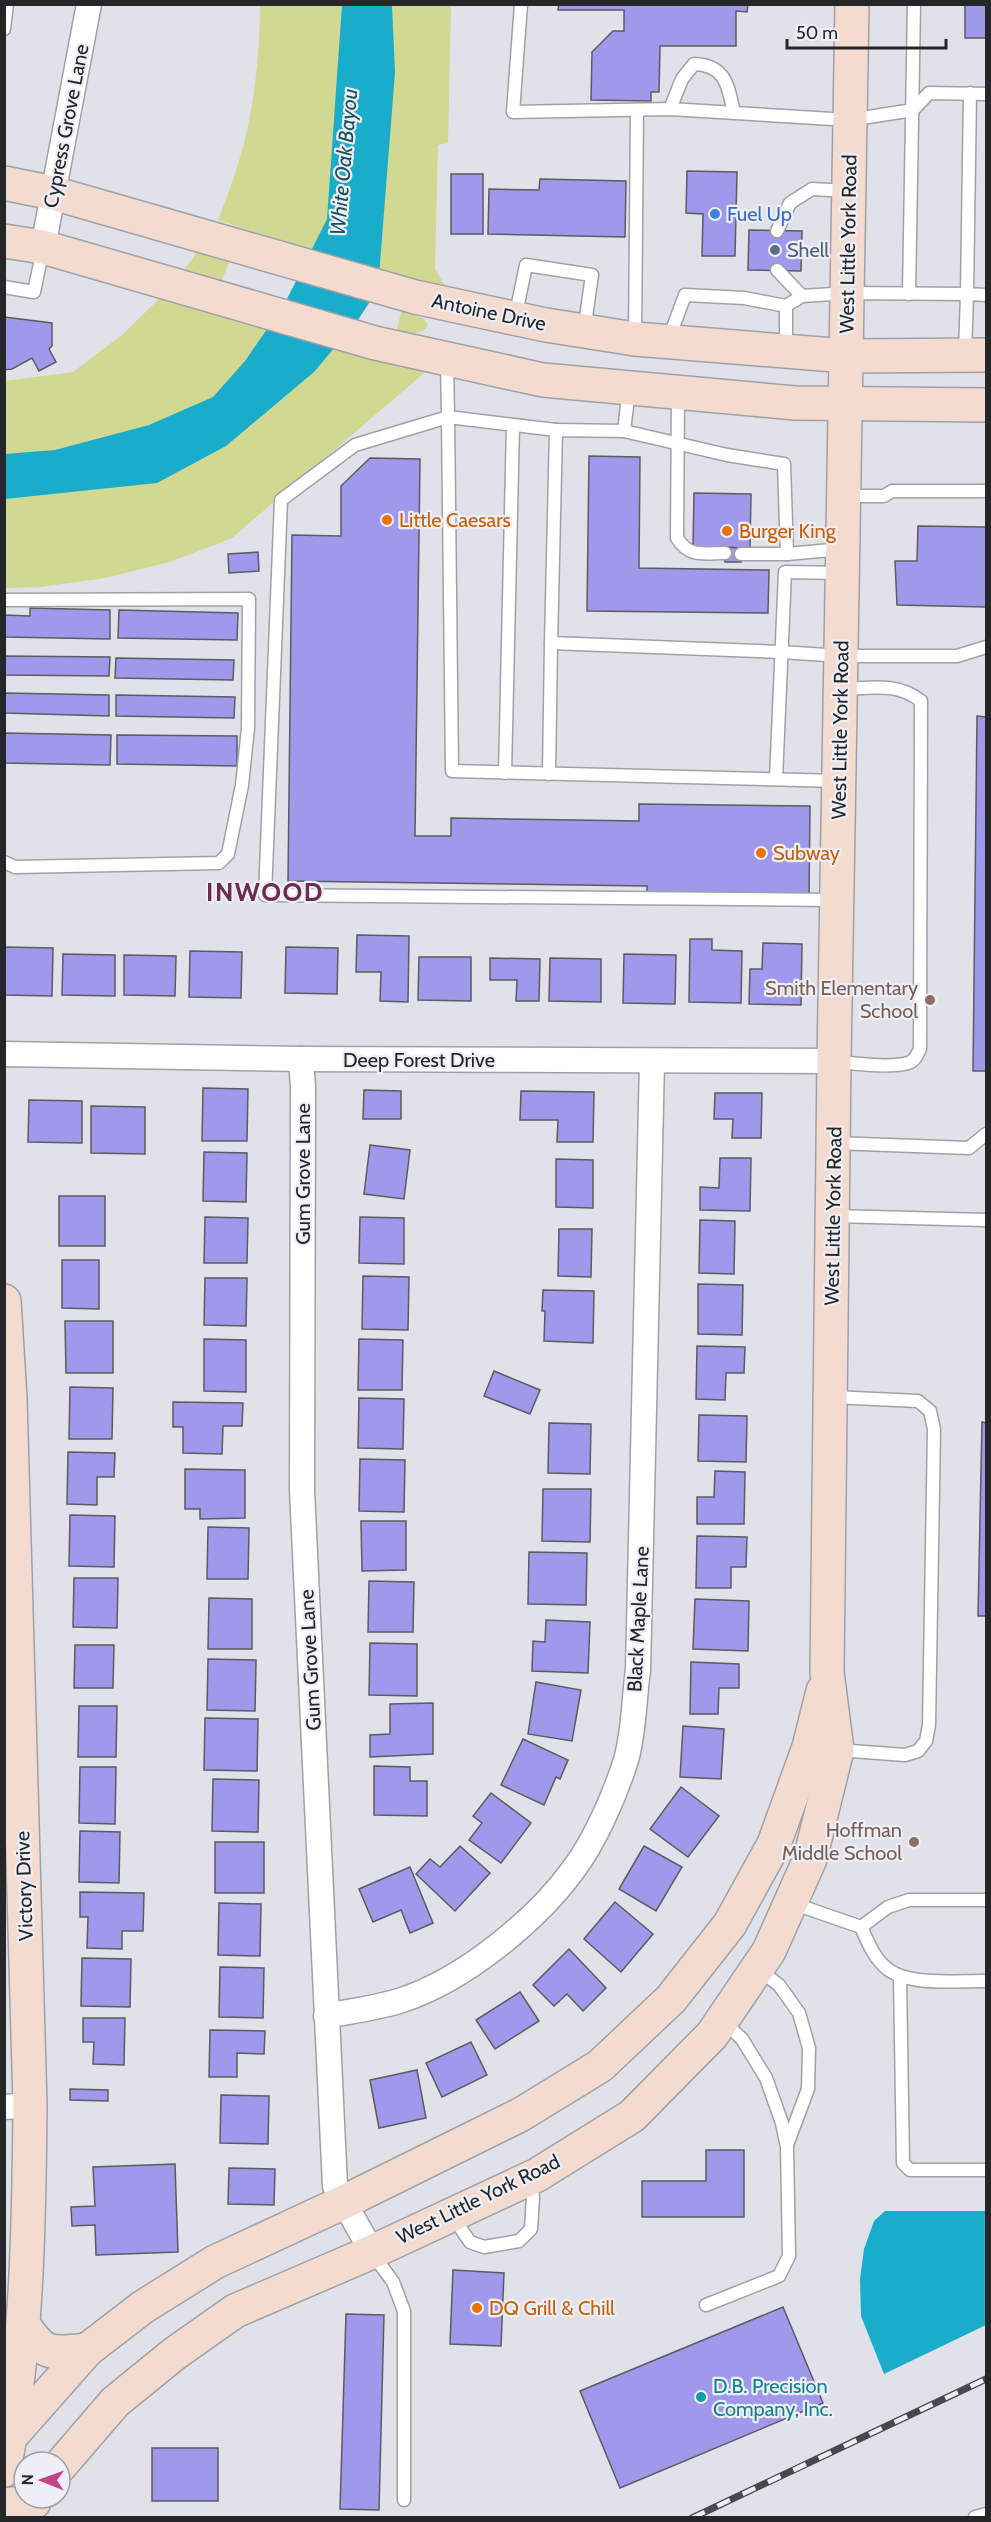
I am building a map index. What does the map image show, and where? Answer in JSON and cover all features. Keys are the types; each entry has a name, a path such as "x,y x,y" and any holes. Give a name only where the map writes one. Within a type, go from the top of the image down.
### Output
{"street":[{"name":"Cypress Grove Lane","path":"43,247 88,4"},
{"name":"West Little York Road","path":"72,2452 115,2402 174,2354 235,2311 372,2252 530,2178 632,2116 712,2035 769,1951 810,1859 823,1748 827,1672 834,1061 852,4"},
{"name":"Antoine Drive","path":"4,183 53,194 392,289 515,319 635,339 847,356 976,355"},
{"path":"4,241 43,247 375,343 447,361 543,380 795,403 987,405"},
{"name":"Deep Forest Drive","path":"4,1054 301,1059 834,1061"},
{"name":"Gum Grove Lane","path":"301,1059 303,1087 302,1490 335,2186 372,2252"},
{"name":"Black Maple Lane","path":"326,2016 401,2000 440,1983 490,1953 523,1925 573,1870 599,1825 626,1759 638,1670 652,1061"},
{"name":"Victory Drive","path":"4,1301 10,1398 11,1683 17,2106 30,2210 23,2324 4,2470"},
{"name":"West Little York Road","path":"8,2442 87,2350 143,2307 215,2262 344,2202 520,2115 600,2066 672,1999 730,1924 823,1748"},
{"path":"752,1884 791,1902"},
{"path":"23,2324 41,2348 57,2353 87,2350"}],"lane":[{"path":"4,29 7,4"},
{"path":"522,4 513,112 670,109 849,120 913,110 929,93 987,94"},
{"path":"909,294 914,4"},
{"path":"670,109 682,79 694,64 708,65 723,75 729,88 734,113"},
{"path":"970,93 967,294 976,355"},
{"path":"635,339 638,110"},
{"path":"777,231 790,203 812,189 849,192"},
{"path":"4,287 34,292 43,247"},
{"path":"515,319 526,265 592,275 584,331"},
{"path":"777,270 802,296"},
{"path":"668,342 685,295 744,298 786,306 802,296 848,293 987,295"},
{"path":"786,306 786,351"},
{"path":"447,361 452,771 839,781"},
{"path":"624,430 629,388"},
{"path":"678,392 676,538 683,549 694,553 725,553"},
{"path":"787,554 784,464 727,455 624,430 556,430 448,417 355,445 281,500 266,895 838,900"},
{"path":"505,773 513,425"},
{"path":"549,774 556,430"},
{"path":"844,496 884,496 892,491 987,491"},
{"path":"741,554 787,554 843,561"},
{"path":"776,779 785,572 843,561"},
{"path":"4,600 249,599 250,648 248,728 242,785 228,854 219,863 15,867 4,862"},
{"path":"551,643 781,651 842,656 957,656 987,647"},
{"path":"834,1061 862,1065 910,1063 916,1058 920,1049 921,701 911,693 896,687 841,689"},
{"path":"834,1143 969,1148 987,1134"},
{"path":"833,1216 987,1220"},
{"path":"823,1748 905,1755 918,1751 926,1741 929,1725 934,1429 930,1412 918,1401 831,1397"},
{"path":"861,1927 888,1907 909,1900 987,1900"},
{"path":"791,1902 861,1927 882,1965 900,1976 914,1980 987,1981"},
{"path":"757,1968 779,1985 799,2013 809,2048 808,2089 787,2147"},
{"path":"900,1976 903,2163 910,2170 987,2170"},
{"path":"706,2305 779,2276 789,2256 787,2147 782,2123 766,2078 742,2039 722,2020"},
{"path":"450,2214 470,2242 484,2247 519,2241 531,2229 533,2197 530,2178"},
{"path":"372,2252 393,2282 404,2311 404,2500"},
{"path":"975,2517 987,2514"}],"green space":[{"path":"260,5 451,5 448,143 438,145 435,269 444,284 442,292 218,220 245,140 257,62"},
{"path":"202,245 232,255 222,280 185,269"},
{"path":"166,292 423,369 424,373 232,538 170,562 106,578 40,587 5,588 5,381 73,372 122,335"},
{"path":"402,309 424,319 428,325 426,329 414,333 396,333"}],"water":[{"name":"White Oak Bayou","path":"342,5 392,5 395,72 378,289 358,320 314,372 226,446 157,483 5,499 5,454 55,450 149,425 213,397 245,361 285,303 327,219"},
{"path":"885,2211 986,2211 986,2325 884,2374 861,2316 860,2279 864,2249 874,2221"}],"building":[{"path":"559,4 748,4 747,12 736,11 736,46 660,46 659,92 651,92 651,101 591,100 592,52 613,31 624,31 624,10 558,10"},
{"path":"965,4 986,4 986,38 965,38"},
{"name":"Fuel Up","path":"687,171 737,172 735,256 702,256 703,214 686,213"},
{"path":"451,174 483,174 483,234 451,234"},
{"path":"540,179 626,181 625,237 488,234 489,189 539,190"},
{"name":"Shell","path":"749,230 802,231 801,271 748,270"},
{"path":"4,317 52,323 52,346 49,349 56,362 39,371 32,358 12,369 4,370"},
{"path":"589,456 640,457 639,568 769,570 768,613 587,611"},
{"path":"370,458 420,459 415,836 451,836 451,818 639,821 639,804 810,806 809,895 647,893 647,886 288,881 292,535 341,536 341,486"},
{"path":"694,493 751,494 750,548 693,547"},
{"path":"918,526 986,527 986,607 897,605 895,561 917,561"},
{"path":"725,547 741,548 741,562 725,562"},
{"path":"258,552 259,571 229,573 228,554"},
{"path":"30,608 110,610 110,639 4,637 4,615 30,616"},
{"path":"119,610 238,613 237,640 118,638"},
{"path":"4,656 110,657 109,676 4,675"},
{"path":"116,658 234,660 233,680 115,678"},
{"path":"4,693 109,695 109,716 4,713"},
{"path":"116,695 235,697 234,718 116,716"},
{"path":"977,716 986,717 986,1071 973,1071"},
{"path":"4,733 111,735 110,765 4,763"},
{"path":"117,735 237,736 237,766 117,764"},
{"path":"357,935 409,936 408,1002 380,1001 381,972 356,972"},
{"path":"690,939 712,939 712,950 742,951 741,1003 689,1002"},
{"path":"763,943 802,944 801,1005 749,1004 750,969 762,969"},
{"path":"4,947 53,948 52,996 4,995"},
{"path":"286,947 338,948 337,994 285,993"},
{"path":"190,951 242,952 241,998 189,997"},
{"path":"63,954 115,955 115,996 62,995"},
{"path":"624,954 676,955 675,1004 623,1003"},
{"path":"124,955 176,956 175,996 124,995"},
{"path":"419,957 471,957 471,1001 418,1000"},
{"path":"490,958 540,959 539,1001 516,1001 517,980 490,980"},
{"path":"550,958 601,959 601,1002 549,1001"},
{"path":"203,1088 248,1089 247,1141 202,1141"},
{"path":"364,1090 401,1091 401,1119 363,1119"},
{"path":"521,1091 594,1092 593,1142 557,1142 558,1120 520,1120"},
{"path":"715,1093 762,1093 761,1138 732,1138 733,1119 714,1119"},
{"path":"29,1100 82,1101 82,1143 28,1142"},
{"path":"91,1106 145,1107 145,1154 91,1153"},
{"path":"370,1145 410,1150 404,1199 364,1194"},
{"path":"204,1152 247,1153 246,1202 203,1201"},
{"path":"720,1158 751,1158 750,1211 700,1210 700,1187 719,1188"},
{"path":"556,1159 593,1160 593,1208 556,1207"},
{"path":"59,1196 105,1196 105,1246 59,1246"},
{"path":"205,1217 248,1218 247,1263 204,1263"},
{"path":"360,1217 404,1218 404,1264 359,1263"},
{"path":"700,1220 735,1221 734,1274 699,1273"},
{"path":"559,1229 592,1229 591,1277 558,1276"},
{"path":"62,1260 99,1260 99,1309 62,1308"},
{"path":"363,1276 409,1277 408,1330 362,1329"},
{"path":"205,1278 247,1278 246,1326 204,1325"},
{"path":"698,1284 743,1285 742,1335 698,1334"},
{"path":"543,1290 594,1291 593,1343 544,1341"},
{"path":"65,1321 113,1321 113,1373 66,1373"},
{"path":"204,1339 246,1340 246,1392 204,1391"},
{"path":"359,1339 403,1340 402,1390 358,1390"},
{"path":"697,1346 745,1347 744,1373 726,1373 725,1400 696,1399"},
{"path":"494,1371 540,1390 530,1414 484,1396"},
{"path":"70,1387 113,1388 112,1439 69,1439"},
{"path":"359,1398 404,1399 403,1449 358,1448"},
{"path":"173,1402 243,1403 242,1426 223,1426 222,1454 183,1453 183,1427 173,1427"},
{"path":"699,1415 747,1416 746,1462 698,1461"},
{"path":"982,1422 986,1423 986,1616 978,1616"},
{"path":"549,1423 591,1424 590,1474 548,1473"},
{"path":"68,1452 115,1453 114,1477 97,1477 97,1505 67,1504"},
{"path":"360,1459 405,1460 404,1512 359,1511"},
{"path":"185,1469 245,1470 245,1518 200,1519 200,1509 185,1509"},
{"path":"715,1471 745,1472 744,1524 697,1524 697,1497 714,1497"},
{"path":"543,1489 591,1489 590,1542 542,1541"},
{"path":"70,1515 115,1516 114,1567 69,1566"},
{"path":"361,1521 406,1521 406,1570 362,1571"},
{"path":"208,1527 249,1528 248,1579 207,1579"},
{"path":"697,1536 747,1537 746,1567 731,1567 731,1588 696,1588"},
{"path":"529,1552 587,1553 586,1605 528,1604"},
{"path":"74,1578 118,1578 117,1628 73,1627"},
{"path":"369,1581 414,1582 413,1632 368,1632"},
{"path":"209,1598 252,1599 252,1649 208,1649"},
{"path":"695,1599 749,1601 748,1651 693,1649"},
{"path":"546,1620 590,1622 588,1673 532,1671 533,1641 545,1642"},
{"path":"370,1643 417,1644 417,1696 369,1695"},
{"path":"75,1645 114,1645 113,1688 74,1688"},
{"path":"208,1659 256,1660 255,1711 207,1710"},
{"path":"691,1662 739,1664 739,1688 719,1688 718,1714 690,1714"},
{"path":"536,1682 581,1690 572,1741 528,1734"},
{"path":"433,1703 433,1754 370,1757 370,1735 390,1734 390,1704"},
{"path":"79,1706 117,1706 116,1757 78,1757"},
{"path":"205,1718 258,1719 257,1771 204,1770"},
{"path":"683,1726 724,1729 721,1779 680,1777"},
{"path":"523,1739 568,1760 560,1779 556,1777 544,1805 501,1785"},
{"path":"374,1766 410,1767 410,1781 427,1781 427,1816 374,1815"},
{"path":"80,1767 116,1767 115,1824 79,1823"},
{"path":"213,1779 259,1780 258,1832 212,1831"},
{"path":"681,1787 719,1816 688,1857 650,1829"},
{"path":"491,1793 531,1823 501,1863 469,1840 482,1823 473,1816"},
{"path":"80,1831 120,1832 119,1883 79,1882"},
{"path":"215,1842 264,1842 264,1893 215,1893"},
{"path":"460,1846 490,1873 455,1911 416,1874 430,1859 440,1867"},
{"path":"644,1846 682,1867 656,1911 619,1889"},
{"path":"410,1867 433,1923 410,1933 401,1910 373,1922 359,1889"},
{"path":"80,1892 144,1893 143,1931 122,1931 122,1949 87,1948 88,1917 80,1917"},
{"path":"615,1902 653,1934 621,1972 584,1939"},
{"path":"219,1903 261,1904 260,1956 218,1955"},
{"path":"569,1949 606,1988 583,2011 567,1994 554,2006 533,1985"},
{"path":"82,1958 131,1959 130,2007 81,2006"},
{"path":"220,1967 264,1968 263,2018 219,2017"},
{"path":"520,1992 539,2021 495,2049 476,2020"},
{"path":"83,2018 125,2018 124,2065 93,2064 94,2042 83,2042"},
{"path":"210,2030 265,2031 264,2054 237,2053 237,2077 209,2077"},
{"path":"471,2042 487,2075 442,2097 426,2063"},
{"path":"417,2070 426,2118 379,2128 370,2080"},
{"path":"70,2089 108,2090 108,2101 70,2100"},
{"path":"221,2095 269,2096 268,2144 220,2143"},
{"path":"706,2150 744,2150 744,2217 642,2217 642,2181 706,2181"},
{"path":"175,2164 178,2252 96,2255 95,2225 72,2226 71,2207 95,2206 93,2167"},
{"path":"229,2168 275,2169 274,2205 228,2204"},
{"name":"DQ Grill & Chill","path":"453,2270 504,2273 501,2346 450,2344"},
{"name":"D.B. Precision Company, Inc.","path":"783,2307 823,2403 620,2488 580,2391"},
{"path":"346,2314 384,2315 379,2510 340,2509"},
{"path":"152,2448 218,2448 218,2501 152,2501"}],"railway":[{"path":"692,2518 986,2379"}],"place":[{"name":"Fuel Up","path":"715,214"},
{"name":"Shell","path":"775,250"},
{"name":"Little Caesars","path":"387,520"},
{"name":"Burger King","path":"727,531"},
{"name":"Subway","path":"761,853"},
{"name":"Smith Elementary School","path":"930,1000"},
{"name":"Hoffman Middle School","path":"914,1842"},
{"name":"DQ Grill & Chill","path":"477,2308"},
{"name":"D.B. Precision Company, Inc.","path":"701,2397"}],"district":[{"name":"INWOOD","path":"265,892"}]}
